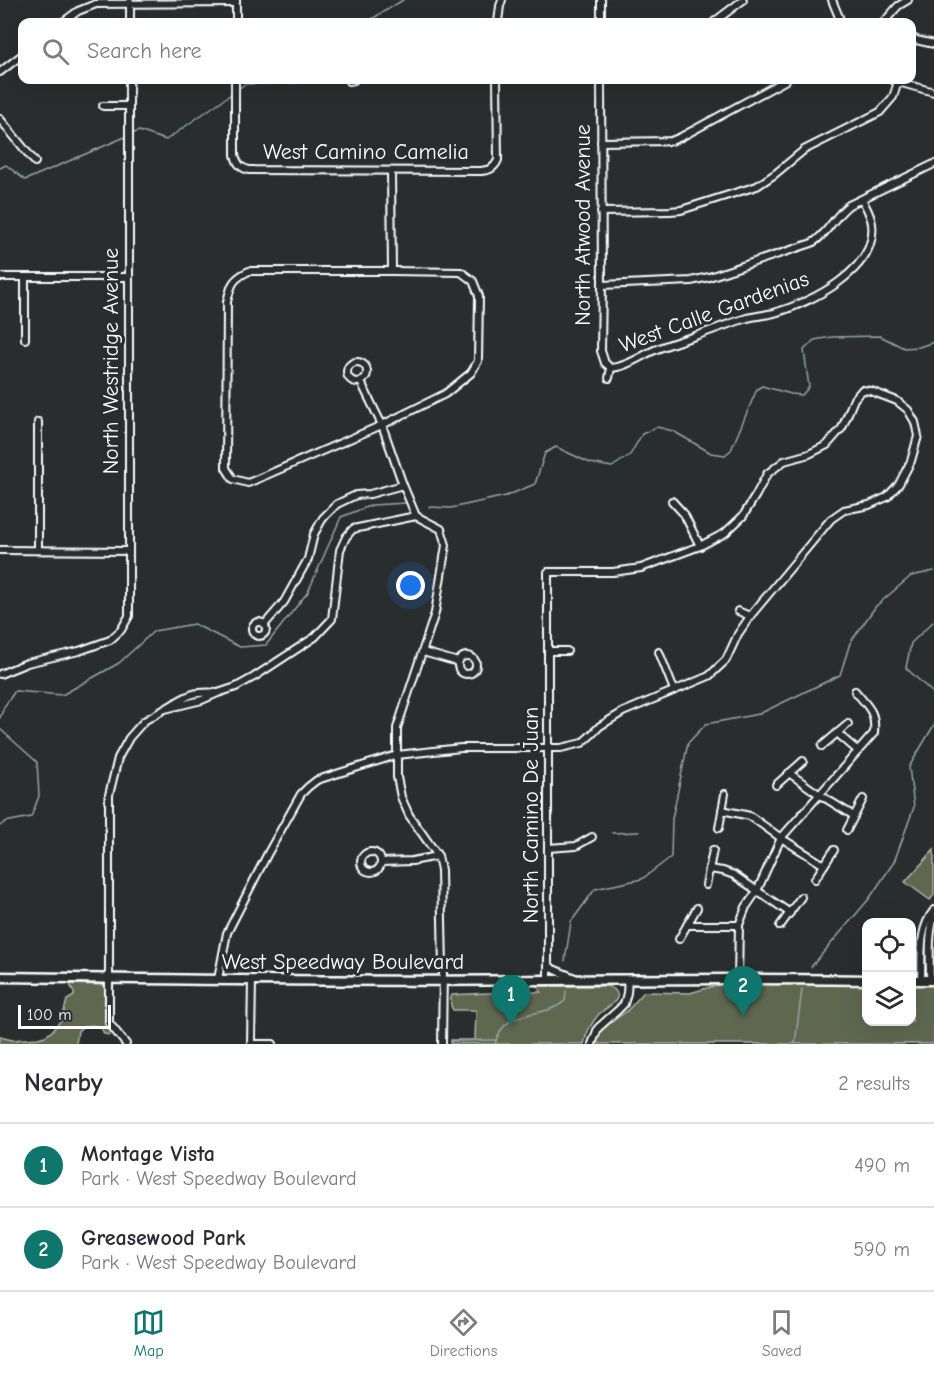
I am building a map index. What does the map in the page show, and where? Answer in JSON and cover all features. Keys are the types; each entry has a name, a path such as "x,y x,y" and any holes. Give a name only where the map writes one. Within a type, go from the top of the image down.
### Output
{"main road":[{"name":"West Speedway Boulevard","path":"0,977 219,980 862,980"}],"street":[{"path":"498,18 502,0"},
{"path":"601,0 601,18"},
{"path":"719,18 742,0"},
{"path":"832,0 839,18"},
{"path":"890,18 898,6 908,0"},
{"path":"68,18 78,11 96,4 236,1 236,18"},
{"path":"130,2 130,18"},
{"path":"916,40 934,44"},
{"path":"0,72 18,58"},
{"name":"North Westridge Avenue","path":"0,674 27,663 79,651 110,640 121,630 129,616 129,84"},
{"name":"West Camino Camelia","path":"236,84 235,155 238,167 249,170 391,171 481,171 495,168 498,160 497,84"},
{"name":"North Atwood Avenue","path":"601,84 601,351 605,363 611,368"},
{"path":"602,142 662,142 681,137 779,84"},
{"path":"601,212 670,212 757,186 776,174 804,150 880,112 893,97 895,84"},
{"path":"906,84 934,92"},
{"path":"103,106 129,106"},
{"path":"0,118 35,162"},
{"path":"602,285 691,281 812,243 819,239 842,211 934,164"},
{"path":"391,171 392,271"},
{"name":"West Calle Gardenias","path":"611,368 623,366 658,349 708,331 788,308 820,294 839,282 858,265 868,250 872,237 871,219 862,199"},
{"path":"249,271 461,272 473,281 479,296 478,361 471,373 445,394 382,425 248,483 233,479 226,468 227,302 230,286 237,277 249,271"},
{"path":"0,277 129,277"},
{"path":"25,277 25,339"},
{"path":"609,378 611,368"},
{"path":"361,382 382,425 416,516"},
{"path":"219,980 227,933 268,853 301,794 308,787 317,780 397,755 461,748 548,749 582,743 612,717 709,676 726,660 738,634 750,616 831,519 844,510 869,505 887,497 899,484 911,461 918,436 915,423 908,410 897,401 861,388 842,428 827,445 809,454 784,461 766,474 743,516 725,533 700,546 684,514 672,501"},
{"path":"38,422 38,550"},
{"path":"265,624 284,602 308,559 314,534 323,518 337,504 356,495 370,494 403,485"},
{"path":"126,1044 109,1023 108,795 118,758 129,738 144,721 191,693 218,693 236,687 254,678 315,637 332,619 340,550 346,537 353,529 416,516 441,529 446,545 435,614 398,728 397,777 401,797 409,815 438,856 441,870 442,1044"},
{"name":"North Camino De Juan","path":"548,980 548,572 613,572 641,568 700,546"},
{"path":"0,550 129,551"},
{"path":"738,611 750,616"},
{"path":"549,651 567,651"},
{"path":"423,652 458,662"},
{"path":"659,652 674,690"},
{"path":"738,979 739,925 781,838 874,733 873,713 855,692"},
{"path":"822,746 848,724"},
{"path":"837,733 858,751"},
{"path":"776,785 803,761"},
{"path":"789,773 854,816"},
{"path":"719,828 725,794"},
{"path":"847,830 862,799"},
{"path":"722,810 750,816 824,865"},
{"path":"548,848 576,846 592,837"},
{"path":"706,885 713,850"},
{"path":"814,879 834,850"},
{"path":"381,862 412,861 438,856"},
{"path":"709,869 723,871 744,880 790,913"},
{"path":"780,926 801,897"},
{"path":"678,939 697,908"},
{"path":"924,980 923,932 927,919 934,910"},
{"path":"924,980 934,917"},
{"path":"687,925 739,925"},
{"path":"548,964 553,969 578,980"},
{"path":"591,1044 598,1028 624,1004 628,979"},
{"path":"252,980 251,1044 273,1044"}],"green space":[{"path":"934,850 934,895 930,900 905,882"},
{"path":"738,979 862,980 862,1026 916,1026 916,980 934,980 934,1044 596,1044 600,1030 627,1011 644,992 690,993"},
{"path":"71,984 105,985 105,1009 112,1031 110,1035 104,1034 101,1027 88,1025 78,1031 76,1044 0,1044 0,1037 12,1040 38,1038 51,1032 62,1019 67,1000 74,996"},
{"path":"537,986 606,986 611,987 617,993 617,998 599,1014 584,1044 451,1044 451,1040 475,1040 476,1010 453,1010 452,995 541,992"}],"waterway":[{"path":"374,18 403,0"},
{"path":"238,89 245,84"},
{"path":"132,134 139,131 166,140 234,92"},
{"path":"0,168 6,165 25,180 125,137"},
{"path":"429,507 451,508 506,496 535,484 545,453 556,447 590,463 612,467 630,455 642,434 657,427 673,431 711,453 725,455 731,450 757,389 762,386 802,395 809,387 804,350 814,340 832,337 880,336 904,348 919,347 934,342"},
{"path":"0,718 4,707 15,691 62,695 119,663 154,631 194,624 240,647 266,645 308,592 341,517 372,505 406,503"},
{"path":"565,961 571,922 595,889 642,879 671,857 672,819 688,743 706,724 759,714 840,675 850,643 876,606 911,576 934,571"},
{"path":"934,621 911,643 906,668 934,694"},
{"path":"811,967 869,899 894,862 914,807 909,767 934,725"},
{"path":"0,729 37,762 39,796 31,817 5,822 0,826"},
{"path":"612,833 639,832"},
{"path":"795,1044 802,989"},
{"path":"495,1044 500,1032 507,1024 525,1015 556,1007 565,1001 566,991"},
{"path":"452,1041 496,1040"}],"place":[{"name":"Greasewood Park","path":"743,1016"},
{"name":"Montage Vista","path":"511,1025"}]}
